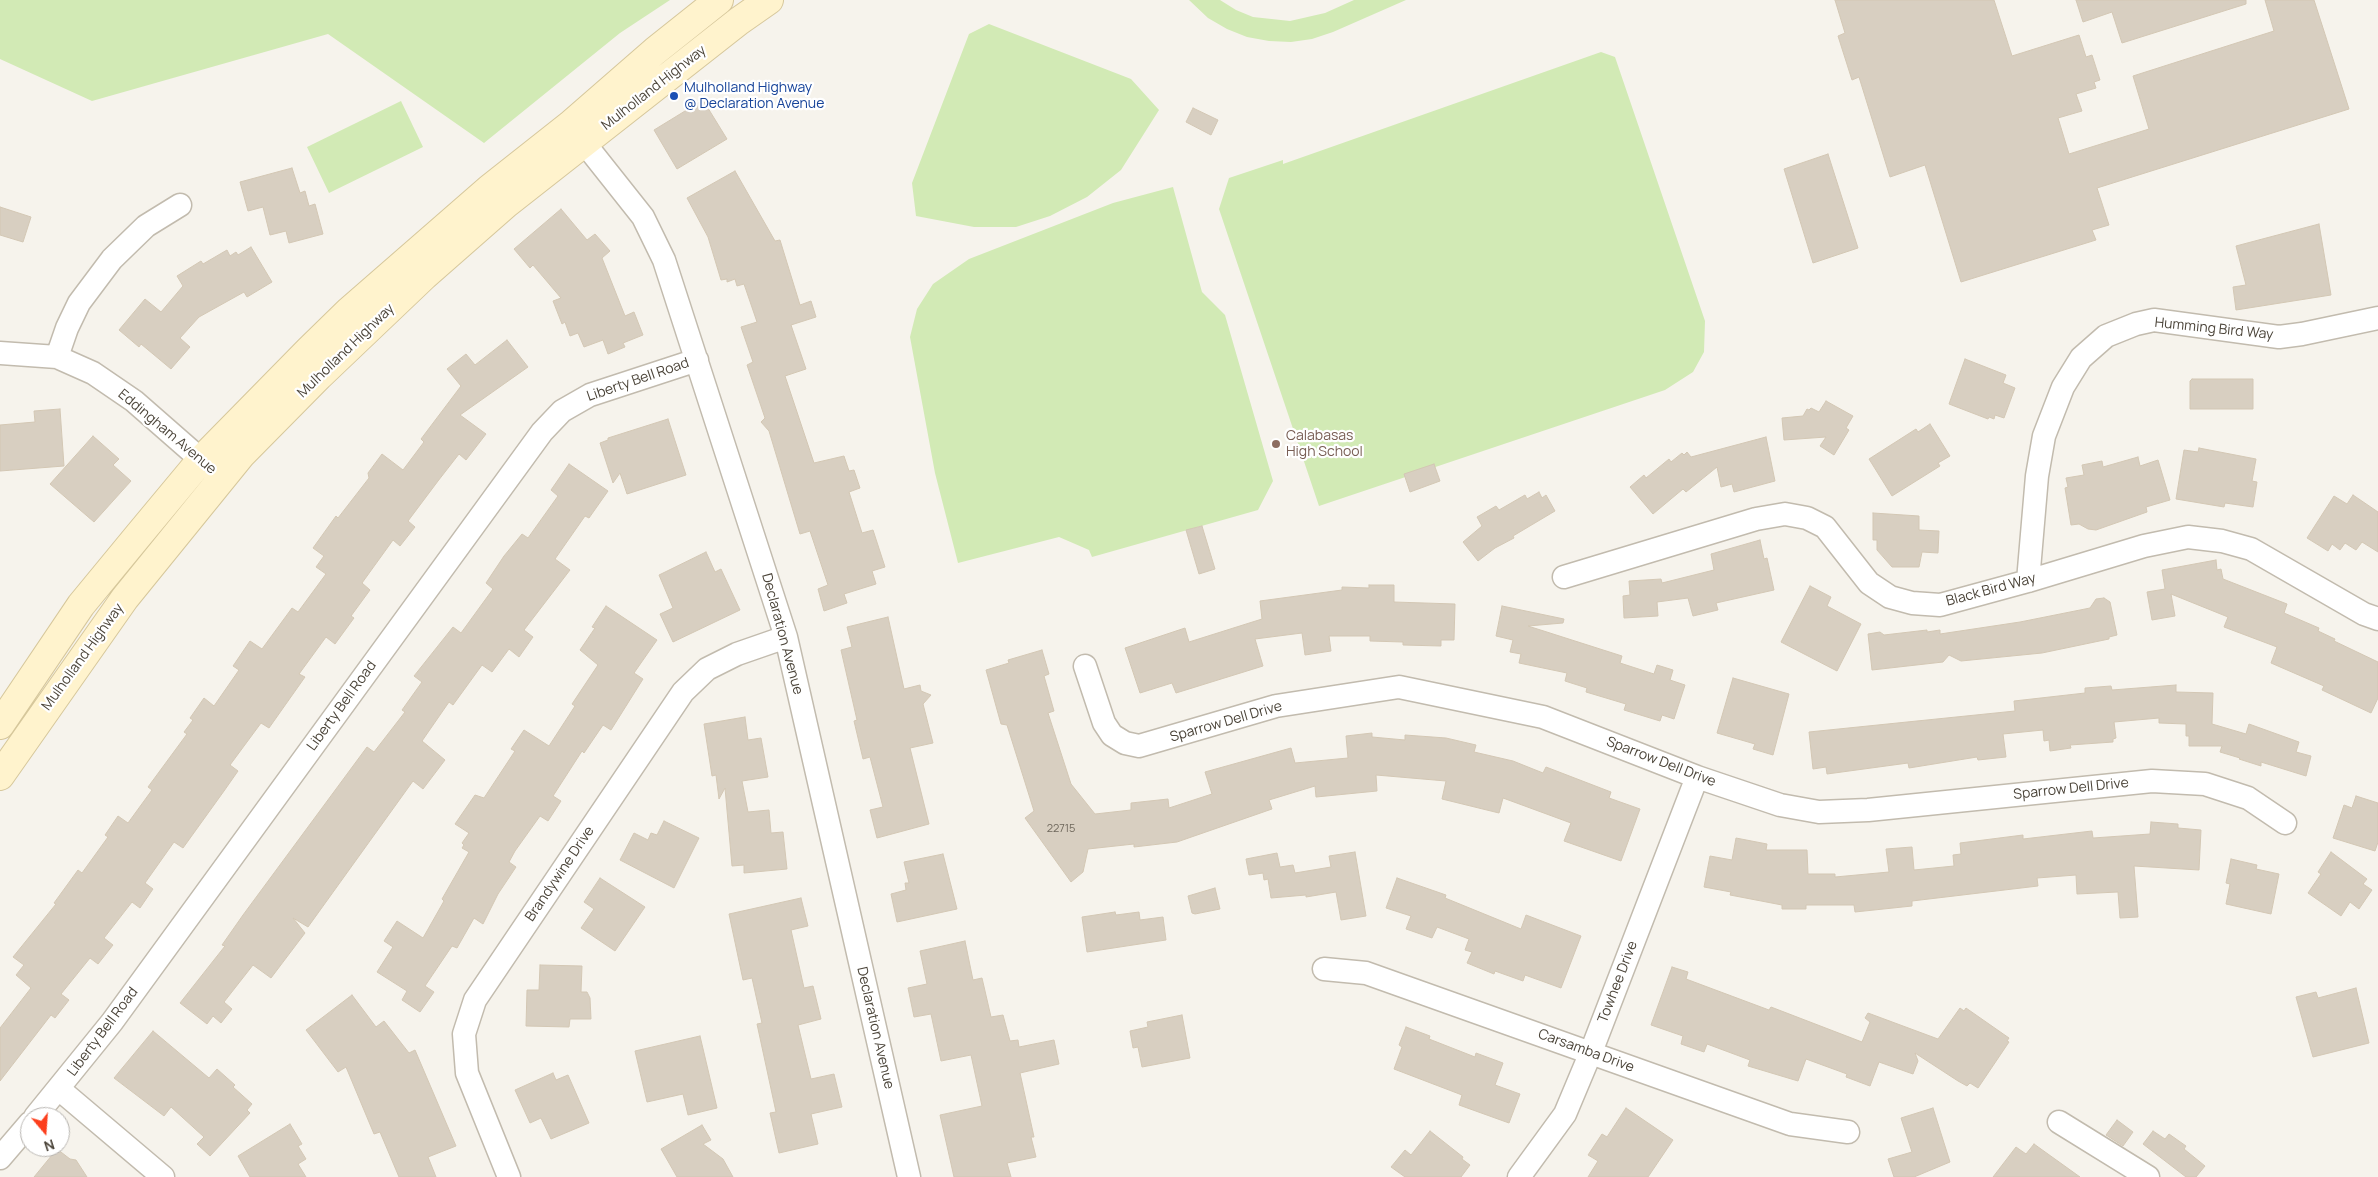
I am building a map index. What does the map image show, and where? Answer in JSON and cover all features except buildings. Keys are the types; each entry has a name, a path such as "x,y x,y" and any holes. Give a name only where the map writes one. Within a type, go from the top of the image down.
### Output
{"main road":[{"name":"Mulholland Highway","path":"0,776 126,598 222,478 319,376 424,276 506,204 577,134 655,51 719,0"},
{"name":"Mulholland Highway","path":"0,725 81,605 201,460 349,311 489,189 577,134 769,0"}],"street":[{"name":"Declaration Avenue","path":"577,134 643,217 664,260 786,637 909,1177"},
{"path":"57,356 67,328 80,303 112,259 146,226 180,206"},
{"name":"Humming Bird Way","path":"2028,581 2037,476 2044,436 2067,380 2081,358 2106,336 2136,324 2154,320 2279,337 2378,318"},
{"name":"Eddingham Avenue","path":"0,353 57,356 93,373 134,401 222,478"},
{"name":"Liberty Bell Road","path":"44,1107 112,1022 542,432 562,411 590,395 697,360"},
{"name":"Black Bird Way","path":"1564,577 1756,519 1785,514 1807,518 1825,527 1869,583 1890,596 1912,603 1940,604 2028,581 2144,546 2188,537 2222,541 2251,549 2364,614 2378,619"},
{"name":"Brandywine Drive","path":"509,1177 467,1073 464,1034 475,1000 683,692 707,669 737,654 786,637"},
{"name":"Sparrow Dell Drive","path":"1085,666 1104,723 1112,735 1125,743 1140,746 1276,706 1400,687 1466,699 1544,717 1697,777 1780,805 1819,812 1868,810 2152,781 2205,784 2248,798 2285,824"},
{"name":"Towhee Drive","path":"1519,1177 1565,1114 1591,1052 1697,777"},
{"name":"Carsamba Drive","path":"1324,969 1366,973 1790,1124 1848,1132"},
{"path":"60,1089 163,1177"},
{"path":"2058,1122 2148,1177"},
{"path":"0,1158 20,1135"}],"green space":[{"path":"0,0 670,0 620,33 484,143 328,34 92,101 0,59"},
{"path":"1189,0 1220,0 1236,10 1253,17 1290,21 1325,13 1354,0 1406,0 1333,32 1312,39 1291,42 1247,37 1227,29 1208,18"},
{"path":"989,24 1131,79 1159,110 1121,170 1087,197 1050,216 1016,227 974,227 916,216 912,183 969,34"},
{"path":"1601,52 1615,57 1705,321 1704,352 1693,372 1665,390 1319,506 1219,209 1229,178 1283,160 1283,164"},
{"path":"401,101 423,147 329,193 307,147"},
{"path":"1173,187 1202,292 1225,315 1273,481 1258,510 1092,557 1089,550 1059,537 958,563 935,473 910,337 917,309 933,284 969,259 1113,203"}],"place":[{"name":"Mulholland Highway @ Declaration Avenue","path":"674,96"},
{"name":"Calabasas High School","path":"1276,444"}]}
